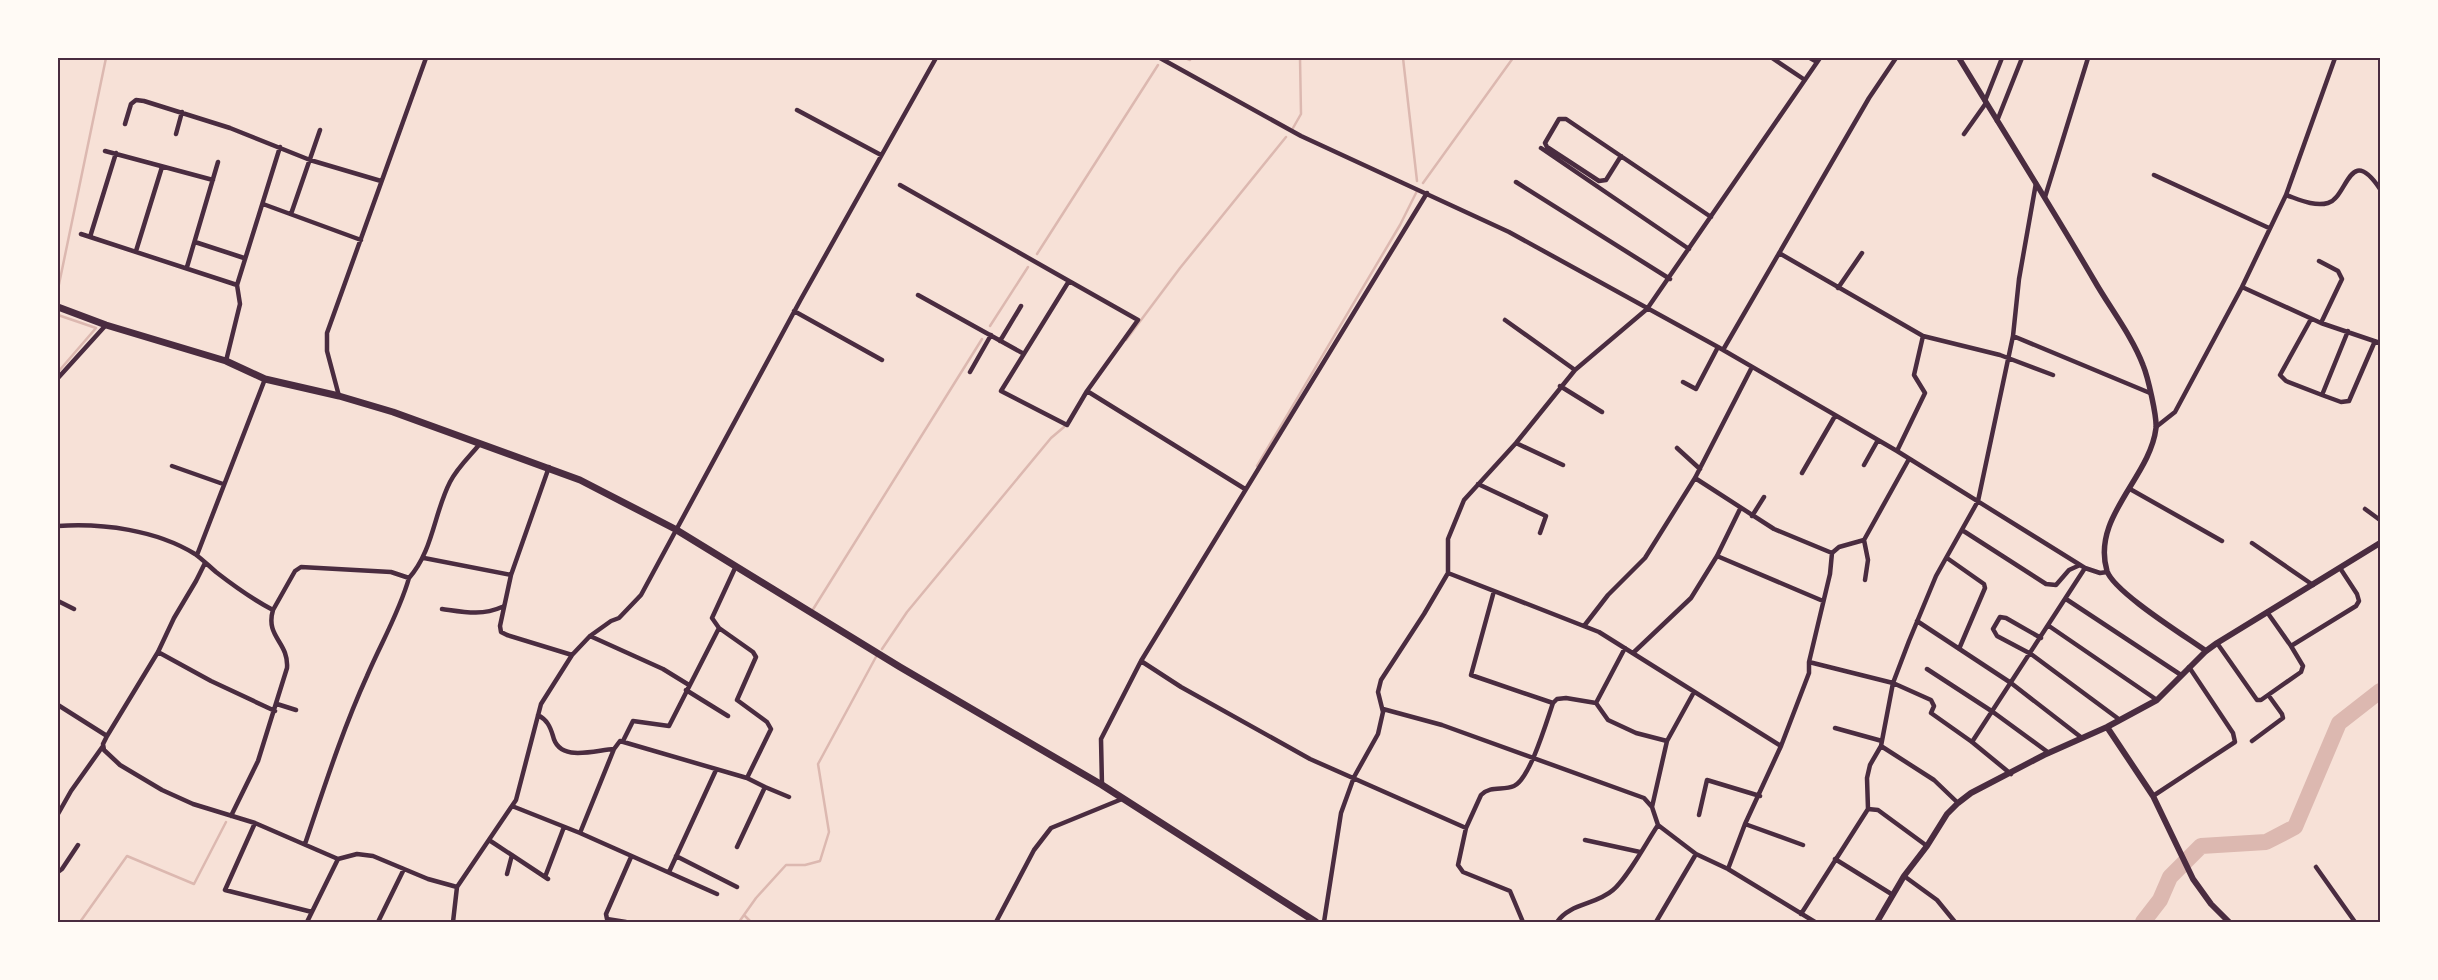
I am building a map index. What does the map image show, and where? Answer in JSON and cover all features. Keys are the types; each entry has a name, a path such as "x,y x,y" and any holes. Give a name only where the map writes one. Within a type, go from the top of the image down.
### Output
{"main road":[{"path":"58,307 106,325 226,362 264,379 339,396 393,412 479,445 549,467 580,480 675,529 1102,786 1316,922"},
{"path":"1877,922 1904,876 1927,846 1947,814 1971,793 2011,774 2048,753 2107,727 2157,700 2216,643 2380,543"},
{"path":"2107,727 2153,796 2193,879 2211,904 2229,922"}],"street":[{"path":"339,396 326,341 426,58"},
{"path":"453,922 456,888 516,800 525,774 541,704 572,655 590,636 611,621 619,618 641,595 794,311 936,58"},
{"path":"1160,58 1302,136 1510,232 1752,366 1897,451 2085,568 2100,573 2107,572"},
{"path":"1772,58 1805,80"},
{"path":"1324,922 1341,814 1354,777 1378,734 1383,709 1378,692 1380,680 1424,614 1448,573 1448,539 1464,500 1516,443 1560,386 1575,370 1647,309 1670,279 1819,60 1810,58"},
{"path":"1684,382 1696,388 1816,192 1869,98 1896,58"},
{"path":"1959,58 1996,120 2046,197 2143,365 2156,427 2149,451 2106,532 2105,554 2107,572 2115,583 2135,600 2206,651"},
{"path":"1964,134 1986,102 2002,58"},
{"path":"1996,120 2022,58"},
{"path":"2046,197 2088,58"},
{"path":"2156,427 2175,412 2242,287 2286,195 2334,58"},
{"path":"125,124 131,104 136,100 182,112 280,147 310,160 381,181"},
{"path":"797,110 881,155"},
{"path":"176,134 182,112"},
{"path":"1621,156 1606,180 1602,182 1582,171 1547,147 1545,143 1559,119 1564,118 1621,156 1711,217"},
{"path":"291,214 320,130"},
{"path":"226,362 240,304 237,285 280,147"},
{"path":"1541,148 1689,249"},
{"path":"105,150 213,180"},
{"path":"90,237 116,153"},
{"path":"187,267 218,162"},
{"path":"136,251 162,167"},
{"path":"2286,195 2308,202 2328,203 2333,200 2353,173 2360,172 2371,176 2380,189"},
{"path":"2154,175 2269,228"},
{"path":"1516,182 1670,279"},
{"path":"1802,914 1868,808 1867,778 1870,765 1882,744 1893,683 1936,576 1978,501 1994,433 2013,336 2018,279 2037,182"},
{"path":"900,185 1138,320 1087,391 1067,424 1001,391 1069,281"},
{"path":"1102,786 1101,739 1141,661 1427,193"},
{"path":"263,204 361,240"},
{"path":"81,234 187,267 237,285"},
{"path":"195,242 244,258"},
{"path":"1779,253 1923,336 2008,357 2053,375"},
{"path":"1838,288 1862,253"},
{"path":"2319,261 2338,271 2342,279 2321,323"},
{"path":"2242,287 2311,319 2378,342 2349,401 2341,402 2322,395 2286,381 2280,375 2311,319"},
{"path":"918,295 1024,354"},
{"path":"1000,340 1021,306"},
{"path":"794,311 882,360"},
{"path":"1505,320 1575,370"},
{"path":"58,378 106,325"},
{"path":"2322,395 2348,332"},
{"path":"970,372 991,335"},
{"path":"1897,451 1925,393 1914,375 1923,336"},
{"path":"2013,336 2150,393"},
{"path":"1584,626 1608,595 1645,558 1695,478 1752,366"},
{"path":"197,555 264,379"},
{"path":"1560,386 1602,412"},
{"path":"1087,391 1245,489"},
{"path":"1802,472 1836,416"},
{"path":"1864,465 1878,440"},
{"path":"1516,443 1563,465"},
{"path":"305,844 346,726 366,676 403,597 409,578 424,558 434,524 450,482 479,445"},
{"path":"1677,448 1700,468"},
{"path":"1865,580 1868,560 1864,540 1909,459"},
{"path":"172,466 224,484"},
{"path":"549,467 511,575 502,607 500,626 501,632 572,655"},
{"path":"1695,478 1740,509 1774,529 1832,553"},
{"path":"1478,484 1546,516 1540,533"},
{"path":"2130,489 2222,541"},
{"path":"1752,516 1764,497"},
{"path":"1633,653 1685,605 1717,556 1740,509"},
{"path":"2365,509 2380,520"},
{"path":"58,526 109,528 145,534 165,540 197,555 204,563 248,597 273,610"},
{"path":"1962,530 2046,584 2056,585 2069,570 2080,565"},
{"path":"1728,869 1745,824 1760,796 1781,746 1809,673 1809,662 1830,574 1832,553 1838,547 1864,540"},
{"path":"2252,543 2313,584"},
{"path":"1717,556 1823,601"},
{"path":"424,558 511,575"},
{"path":"1947,558 1984,584 1985,588 1959,649"},
{"path":"58,814 71,791 102,746 106,736 158,652 204,563"},
{"path":"736,566 712,618 719,628 753,652 755,662 737,700 770,725 771,730 747,778"},
{"path":"231,816 258,761 277,704 288,660 283,646 271,629 273,610 295,571 301,567 391,572 409,578"},
{"path":"1972,742 2031,654 2085,568"},
{"path":"2291,646 2356,606 2359,602 2357,594 2340,568"},
{"path":"1448,573 1584,626 1625,648 1781,746"},
{"path":"1494,591 1471,675 1480,680 1553,703"},
{"path":"2066,599 2181,675"},
{"path":"58,600 74,609"},
{"path":"442,609 490,613 502,607"},
{"path":"2216,643 2257,700 2269,696 2303,669 2302,663 2267,612"},
{"path":"2041,638 2006,618 2000,617 1993,629 1997,636 2031,654 2120,720"},
{"path":"1917,621 2011,683 2082,738"},
{"path":"2049,626 2157,700"},
{"path":"624,741 633,721 669,726 719,628"},
{"path":"590,636 663,669 689,685"},
{"path":"1596,703 1625,648"},
{"path":"158,652 211,681 275,711"},
{"path":"1141,661 1267,737 1310,759 1466,828"},
{"path":"1809,662 1893,683 1931,700 1934,706 1931,713 1972,742 2011,774"},
{"path":"2153,796 2235,742 2233,733 2189,667"},
{"path":"1927,669 1993,712 2048,753"},
{"path":"686,690 728,716"},
{"path":"1652,807 1667,742 1694,692"},
{"path":"2252,741 2282,718 2282,714 2269,696"},
{"path":"1524,922 1510,891 1463,872 1458,865 1466,828 1481,795 1491,789 1517,785 1534,758 1553,703 1557,699 1566,698 1596,703 1608,720 1636,733 1667,742"},
{"path":"277,704 296,710"},
{"path":"58,705 106,736"},
{"path":"1383,709 1424,719 1644,798 1652,807 1658,825 1696,854 1728,869 1816,922"},
{"path":"538,715 549,725 553,740 562,751 575,754 614,749"},
{"path":"1834,728 1882,744 1934,780 1958,803"},
{"path":"580,833 618,742 624,741 747,778 788,797"},
{"path":"102,746 120,765 144,780 193,804 255,824 338,859 365,854 456,888"},
{"path":"669,872 716,770"},
{"path":"1699,815 1707,780 1760,796"},
{"path":"737,847 765,787"},
{"path":"996,922 1034,850 1051,828 1122,799"},
{"path":"512,806 580,833 717,894"},
{"path":"1868,808 1878,810 1927,846"},
{"path":"255,824 225,890 312,912"},
{"path":"1745,824 1803,846"},
{"path":"1557,922 1570,909 1604,896 1615,889 1658,825"},
{"path":"489,840 546,878 564,827"},
{"path":"1585,840 1640,852"},
{"path":"58,872 78,845"},
{"path":"1656,922 1696,854"},
{"path":"507,874 512,855"},
{"path":"626,922 606,921 606,914 631,856"},
{"path":"676,856 737,887"},
{"path":"307,922 338,859"},
{"path":"1835,859 1893,895"},
{"path":"2316,867 2355,922"},
{"path":"378,922 404,869"},
{"path":"1904,876 1937,900 1955,922"}],"waterway":[{"path":"58,289 106,58"},
{"path":"1185,58 1190,60 1191,58"},
{"path":"1293,128 1301,114 1300,58"},
{"path":"1403,58 1417,181"},
{"path":"1423,183 1513,58"},
{"path":"1037,254 1158,65"},
{"path":"1126,340 1180,268 1286,137"},
{"path":"1257,466 1400,225 1418,189"},
{"path":"990,326 1028,267"},
{"path":"58,315 96,328 58,372"},
{"path":"812,611 982,339"},
{"path":"882,649 907,612 1051,438 1064,427"},
{"path":"739,922 756,898 786,865 805,865 820,861 829,832 818,764 877,655"},
{"path":"2143,922 2160,900 2170,877 2201,846 2266,842 2295,827 2339,723 2380,691"},
{"path":"80,922 127,856 194,884 226,822"},
{"path":"744,915 751,922"}]}
